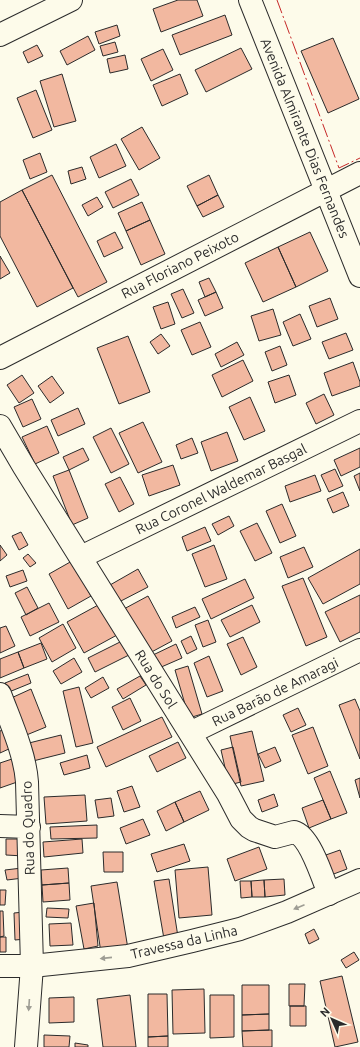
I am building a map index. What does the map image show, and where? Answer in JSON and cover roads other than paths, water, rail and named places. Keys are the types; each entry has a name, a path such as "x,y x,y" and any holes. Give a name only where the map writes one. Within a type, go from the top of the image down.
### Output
{"street":[{"path":"0,35 71,0"},
{"name":"Avenida Almirante Dias Fernandes","path":"250,0 327,189 360,276"},
{"name":"Rua Floriano Peixoto","path":"0,358 360,173"},
{"name":"Rua Coronel Waldemar Basgal","path":"81,558 360,422"},
{"name":"Rua do Sol","path":"0,426 245,824 268,836 275,837 294,832 306,839 329,894"},
{"name":"Rua Barão de Amaragi","path":"190,733 360,650"},
{"name":"Rua do Quadro","path":"0,694 12,726 26,772 29,827 32,966"},
{"path":"0,826 29,827"},
{"name":"Travessa da Linha","path":"0,966 32,966 128,956 192,941 240,929 287,912 360,880"},
{"path":"26,1047 32,966"}]}
